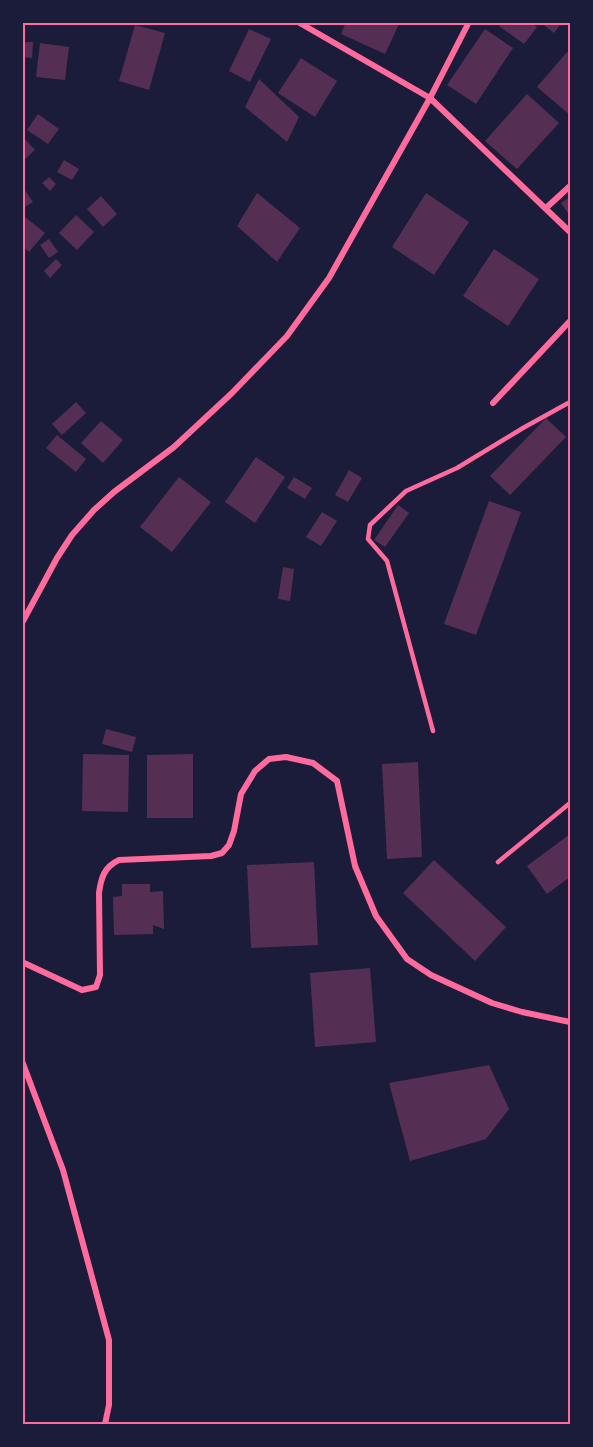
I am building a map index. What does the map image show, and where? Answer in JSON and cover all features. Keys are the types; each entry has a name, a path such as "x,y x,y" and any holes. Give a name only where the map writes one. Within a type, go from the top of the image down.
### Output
{"street":[{"path":"298,22 430,98 570,232"},
{"path":"22,623 72,534 114,492 174,447 232,393 287,336 329,278 430,98 469,22"},
{"path":"546,208 570,186"},
{"path":"493,403 570,321"},
{"path":"22,962 82,990 96,987 100,975 99,893 105,871 119,860 211,856 222,853 229,845 234,831 241,794 255,771 270,759 286,757 313,763 337,780 355,866 376,916 407,959 431,975 492,1003 570,1022"},
{"path":"22,1062 63,1170 109,1340 109,1405 105,1425"}],"lane":[{"path":"433,731 387,561 368,539 370,525 406,491 457,468 570,402"},
{"path":"498,862 570,803"}],"building":[{"path":"346,22 400,22 385,54 341,34"},
{"path":"501,22 531,22 537,27 524,44 499,26"},
{"path":"540,22 562,22 554,33"},
{"path":"135,25 165,33 149,90 119,81"},
{"path":"249,29 271,39 250,82 229,71"},
{"path":"485,29 513,48 476,104 447,85"},
{"path":"22,42 33,42 32,58 22,57"},
{"path":"40,43 69,47 65,80 36,77"},
{"path":"567,52 570,55 570,115 537,87"},
{"path":"301,58 337,81 315,117 278,93"},
{"path":"259,79 299,117 287,142 245,107"},
{"path":"527,94 559,123 517,169 485,141"},
{"path":"38,114 59,129 48,144 27,130"},
{"path":"22,136 35,150 24,160 22,158"},
{"path":"64,160 79,169 72,180 57,172"},
{"path":"49,177 56,184 50,191 42,183"},
{"path":"22,186 33,202 22,209"},
{"path":"257,193 300,228 277,262 237,226"},
{"path":"426,193 469,222 434,275 392,247"},
{"path":"101,196 117,214 103,227 87,209"},
{"path":"570,197 570,216 561,203"},
{"path":"76,215 94,232 77,250 59,233"},
{"path":"25,217 45,233 29,252 22,246 22,220"},
{"path":"49,239 58,252 49,258 40,245"},
{"path":"494,249 539,279 508,326 463,296"},
{"path":"56,259 62,265 50,278 44,271"},
{"path":"76,402 86,413 62,435 52,424"},
{"path":"546,418 566,437 510,495 490,476"},
{"path":"101,421 123,440 103,463 81,443"},
{"path":"57,435 86,459 76,472 46,448"},
{"path":"256,457 285,477 255,523 225,502"},
{"path":"349,470 362,478 348,502 335,495"},
{"path":"179,477 211,502 172,552 140,527"},
{"path":"294,477 312,488 305,499 287,488"},
{"path":"489,501 521,512 476,635 444,624"},
{"path":"398,505 409,513 385,547 374,540"},
{"path":"322,512 337,521 321,546 306,537"},
{"path":"283,567 294,569 290,601 278,599"},
{"path":"106,729 136,737 132,752 102,744"},
{"path":"83,754 129,755 128,812 82,811"},
{"path":"193,754 193,818 147,818 147,755"},
{"path":"418,762 422,857 387,859 382,764"},
{"path":"570,834 570,877 547,894 527,866"},
{"path":"434,860 506,927 475,961 403,893"},
{"path":"314,862 318,945 251,948 247,865"},
{"path":"122,884 150,884 150,892 163,891 164,929 153,925 153,934 114,935 113,897 122,896"},
{"path":"370,968 376,1042 315,1047 310,973"},
{"path":"489,1065 509,1109 486,1139 410,1161 389,1083"}]}
